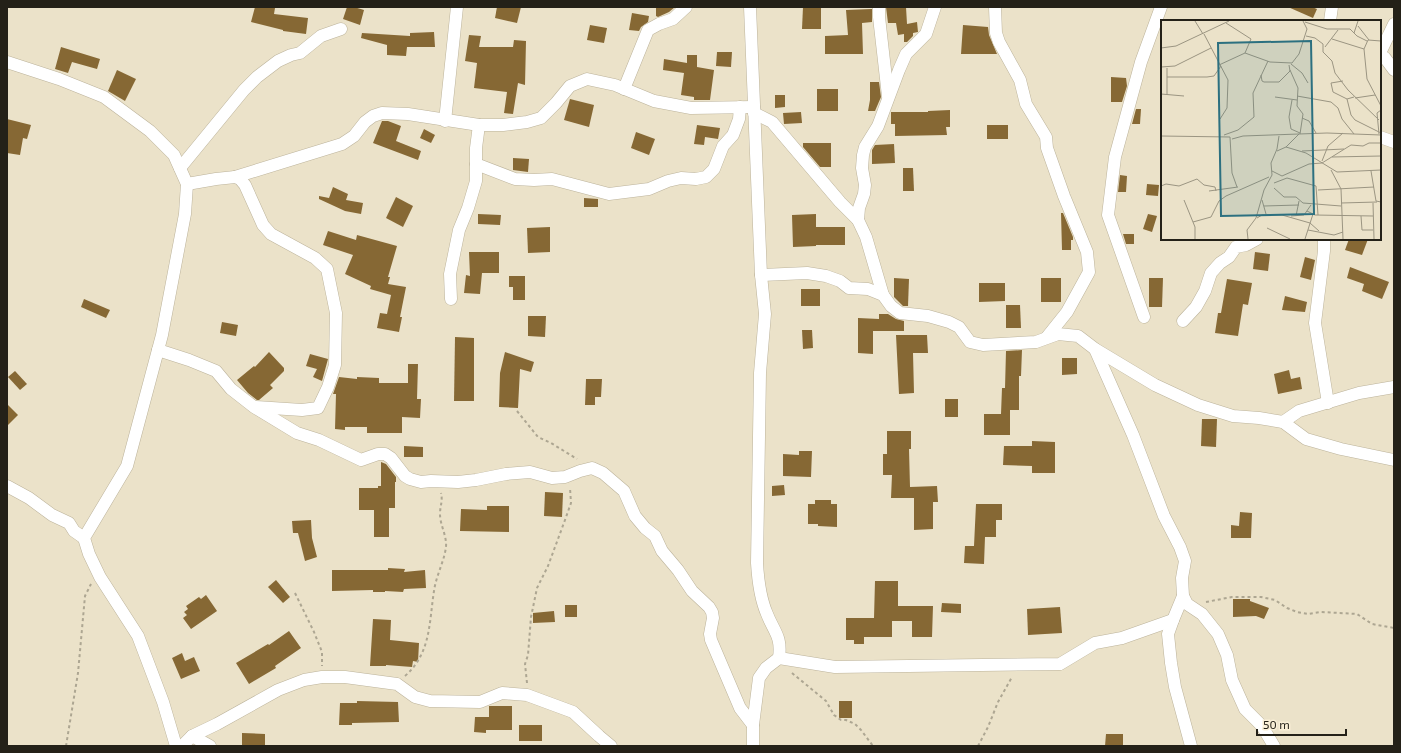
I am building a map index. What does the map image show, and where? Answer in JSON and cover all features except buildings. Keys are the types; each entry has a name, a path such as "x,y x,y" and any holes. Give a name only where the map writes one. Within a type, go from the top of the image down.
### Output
{"street":[{"path":"445,121 457,7"},
{"path":"624,88 648,30 658,24 673,19 686,7"},
{"path":"750,7 761,274 765,314 760,373 756,563 759,588 767,615 778,637 780,647 779,658"},
{"path":"879,7 888,97"},
{"path":"858,220 859,208 864,194 863,155 865,148 878,126 906,54 926,34 935,7"},
{"path":"996,7 996,33 999,42 1020,80 1026,104 1046,137 1047,148 1064,196 1087,252 1089,272 1067,312 1046,338"},
{"path":"1144,317 1108,215 1115,157 1141,62 1161,7"},
{"path":"1331,20 1332,7"},
{"path":"1381,52 1394,24"},
{"path":"180,168 256,77 278,61 300,53 321,36 340,29"},
{"path":"1381,55 1394,70"},
{"path":"7,62 59,79 104,97 150,131 174,155 187,184 185,214 180,243 158,350 126,466 84,538"},
{"path":"187,184 235,177 342,144 354,136 365,122 373,116 382,113 408,114 445,121 479,125 503,125 527,122 541,118 570,86 587,79 615,85 654,101 691,108 740,107 754,110 772,122 840,202 858,220 866,237 883,295 890,306 900,313 928,316 949,322 959,327 970,342 983,345 1036,342 1058,334 1078,336 1095,349 1155,385 1198,405 1232,416 1283,422 1306,439 1341,449 1394,460"},
{"path":"476,164 515,179 552,179 609,194 649,189 668,181 681,178 696,179 706,177 714,169 723,146 733,134 739,119 740,107"},
{"path":"451,298 450,274 459,230 468,208 476,181 476,148 479,125"},
{"path":"1381,137 1394,142"},
{"path":"235,177 240,179 245,185 263,225 271,234 315,258 327,268 336,313 335,365 328,387 318,408 302,410 254,407"},
{"path":"1183,321 1196,307 1205,291 1211,273 1220,263 1229,257 1236,247 1246,245 1255,240"},
{"path":"1324,240 1315,323 1328,403"},
{"path":"761,274 807,273 826,276 840,281 849,288 868,289 883,295"},
{"path":"1095,349 1133,435 1164,516 1180,547 1185,561 1182,578 1183,596 1168,634 1171,663 1183,722 1191,746"},
{"path":"158,350 216,370 231,389 254,407 297,433 319,440 361,460 378,454 385,454 391,458 405,476 410,479 421,482 458,482 506,474 530,472 552,478 567,476 580,470 592,468 603,472 624,491 635,516 645,528 655,536 662,551 678,570 692,591 709,607 712,612 713,618 710,634 711,640 740,708 753,724"},
{"path":"1283,422 1299,411 1374,389 1394,387"},
{"path":"7,486 29,498 52,515 69,523 74,531 84,538 88,554 100,577 138,636 163,702 176,746"},
{"path":"1183,596 1188,604 1202,614 1218,634 1227,655 1232,680 1245,709 1262,726 1274,746"},
{"path":"753,746 753,724 759,678 766,668 779,658 835,667 1060,664 1095,643 1122,638 1173,620"},
{"path":"182,746 192,736 217,724 278,690 304,680 322,677 345,676 397,684 415,697 430,701 480,702 502,693 523,694 573,712 611,746"},
{"path":"192,736 210,746"}],"path":[{"path":"517,411 538,437 569,453 592,468"},
{"path":"523,694 527,682 525,664 528,655 531,617 536,588 548,566 570,503 571,490 567,476"},
{"path":"397,684 412,670 421,658 427,641 434,590 446,546 444,532 440,521 442,495 437,486 431,481"},
{"path":"66,746 78,673 85,596 93,581 100,577"},
{"path":"295,593 322,652 322,677"},
{"path":"1195,609 1208,601 1232,597 1262,597 1275,600 1287,608 1297,612 1308,614 1321,612 1357,614 1372,624 1394,628"},
{"path":"978,746 988,728 998,702 1019,665"},
{"path":"789,671 826,701 834,715 840,720 846,720 855,724 873,746"}]}
